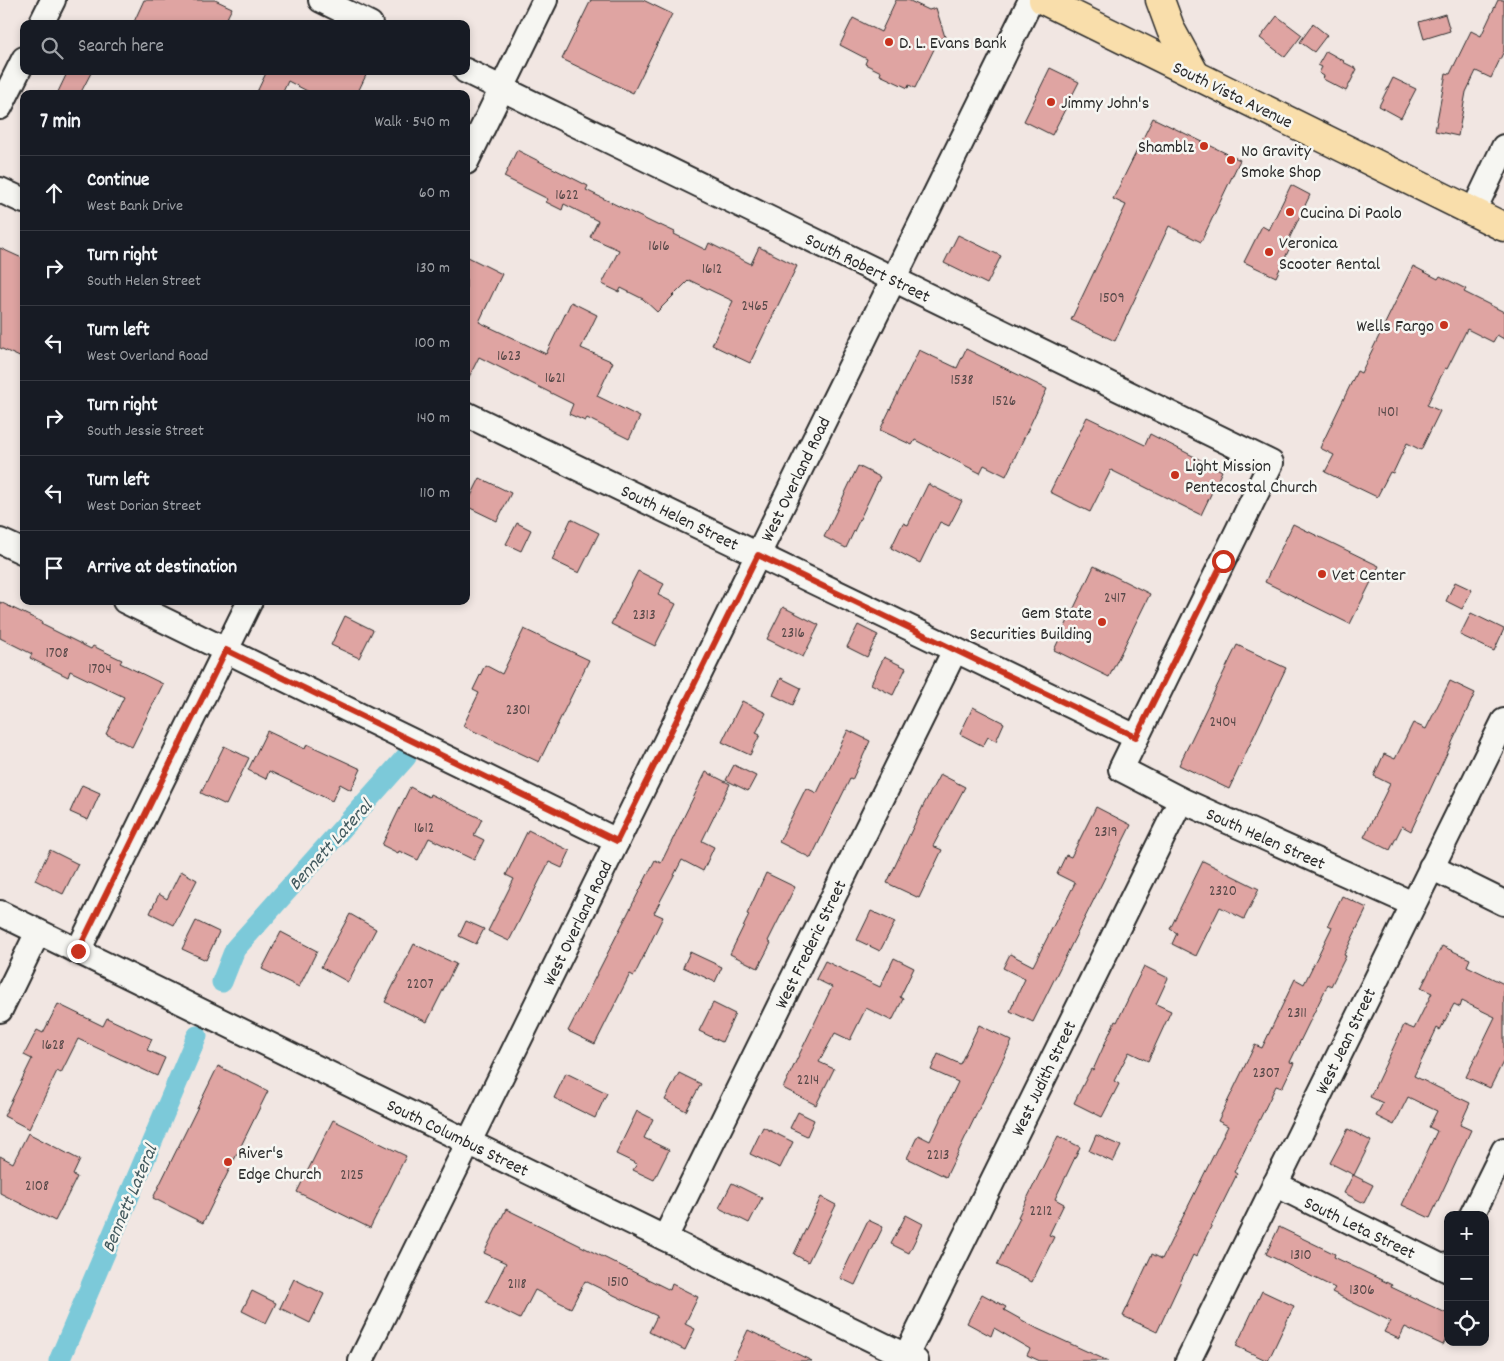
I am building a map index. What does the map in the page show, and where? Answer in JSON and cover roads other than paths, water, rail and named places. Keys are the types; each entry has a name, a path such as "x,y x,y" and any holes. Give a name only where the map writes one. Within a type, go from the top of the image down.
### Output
{"main road":[{"name":"South Vista Avenue","path":"1043,0 1504,227"},
{"path":"1160,0 1171,30 1196,76"}],"street":[{"path":"43,20 53,0"},
{"path":"321,0 362,20"},
{"path":"470,154 545,0"},
{"name":"West Overland Road","path":"361,1361 1031,0"},
{"path":"0,107 20,67"},
{"name":"South Robert Street","path":"470,73 1271,463 1136,737"},
{"path":"1473,212 1504,147"},
{"path":"0,190 20,199"},
{"name":"South Helen Street","path":"470,416 1136,737 1121,768 1181,800 1413,904"},
{"path":"0,541 20,550"},
{"path":"133,605 617,841"},
{"path":"78,951 248,605"},
{"name":"West Frederic Street","path":"665,1238 955,650"},
{"name":"West Jean Street","path":"1188,1361 1504,721"},
{"name":"West Judith Street","path":"911,1358 1181,800"},
{"path":"1431,867 1504,903"},
{"name":"South Columbus Street","path":"0,913 911,1358"},
{"path":"0,1010 38,932"},
{"path":"1474,1211 1504,1150"},
{"name":"South Leta Street","path":"1275,1184 1444,1266"}],"waterway":[{"name":"Bennett Lateral","path":"222,982 235,949 406,757"},
{"name":"Bennett Lateral","path":"59,1361 197,1036"}],"place":[{"name":"D. L. Evans Bank","path":"889,42"},
{"name":"Jimmy John's","path":"1051,102"},
{"name":"Shamblz","path":"1204,146"},
{"name":"No Gravity Smoke Shop","path":"1231,160"},
{"name":"Cucina Di Paolo","path":"1290,212"},
{"name":"Veronica Scooter Rental","path":"1269,252"},
{"name":"Wells Fargo","path":"1444,325"},
{"name":"Light Mission Pentecostal Church","path":"1175,475"},
{"name":"Vet Center","path":"1322,574"},
{"name":"Gem State Securities Building","path":"1102,622"},
{"name":"River's Edge Church","path":"228,1162"}]}
